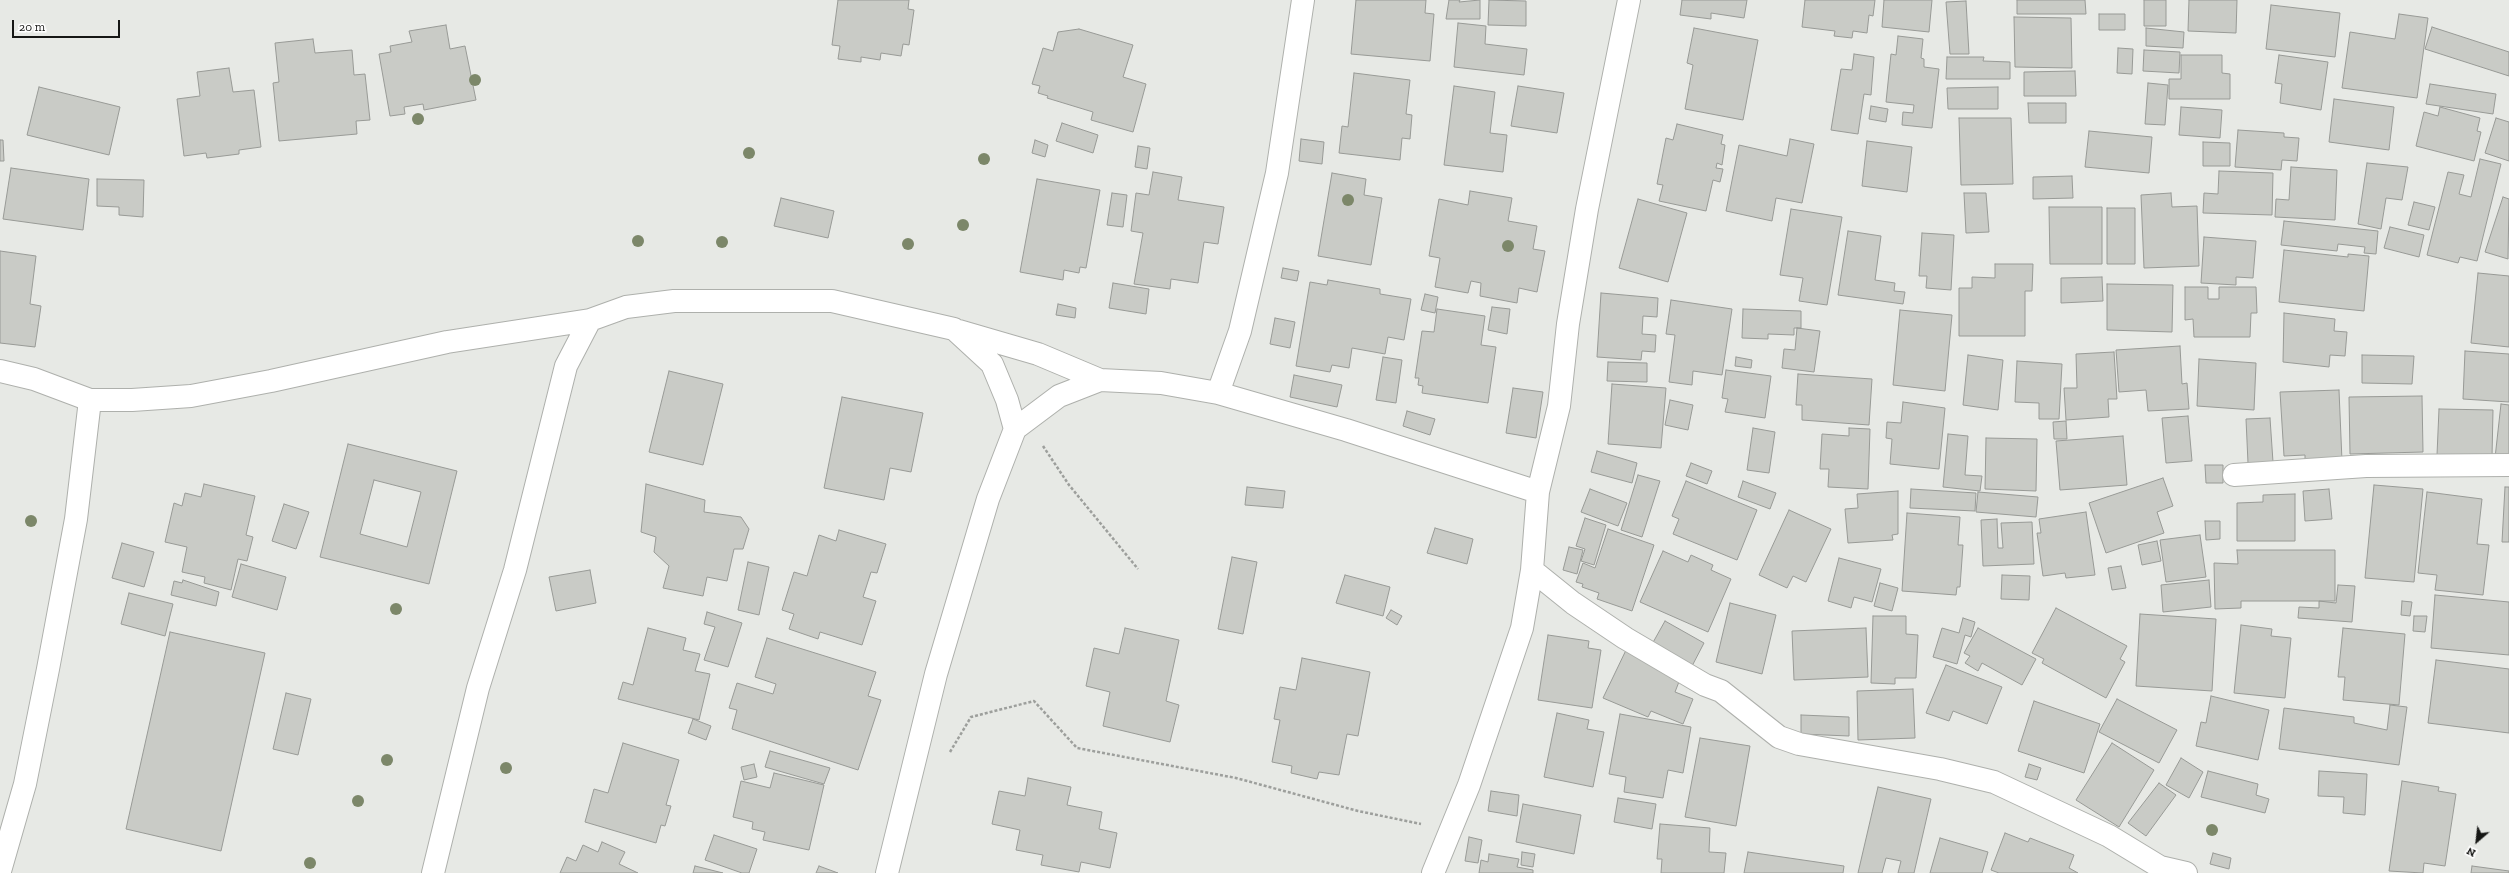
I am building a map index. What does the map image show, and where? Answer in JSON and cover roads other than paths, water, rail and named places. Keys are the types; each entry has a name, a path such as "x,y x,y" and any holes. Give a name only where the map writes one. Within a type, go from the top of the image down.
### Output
{"street":[{"path":"1433,873 1468,785 1522,628 1532,570 1538,492 1558,406 1568,324 1585,224 1629,0"},
{"path":"1218,393 1240,331 1277,172 1298,3"},
{"path":"0,371 34,379 90,400 132,400 191,396 271,381 447,342 590,320 626,307 674,301 832,301 954,330 1038,354 1100,380 1161,383 1218,393 1346,430 1538,492"},
{"path":"433,873 478,688 515,570 566,366 590,320"},
{"path":"954,330 992,364 1007,400 1015,429"},
{"path":"887,873 936,674 988,499 1015,429 1059,396 1100,380"},
{"path":"0,871 25,784 48,669 76,519 90,400"},
{"path":"2234,475 2366,466 2509,465"},
{"path":"1532,570 1573,603 1624,638 1699,681 1721,691 1779,737 1807,746 1940,769 1994,782 2109,836 2160,867 2186,873"}]}
